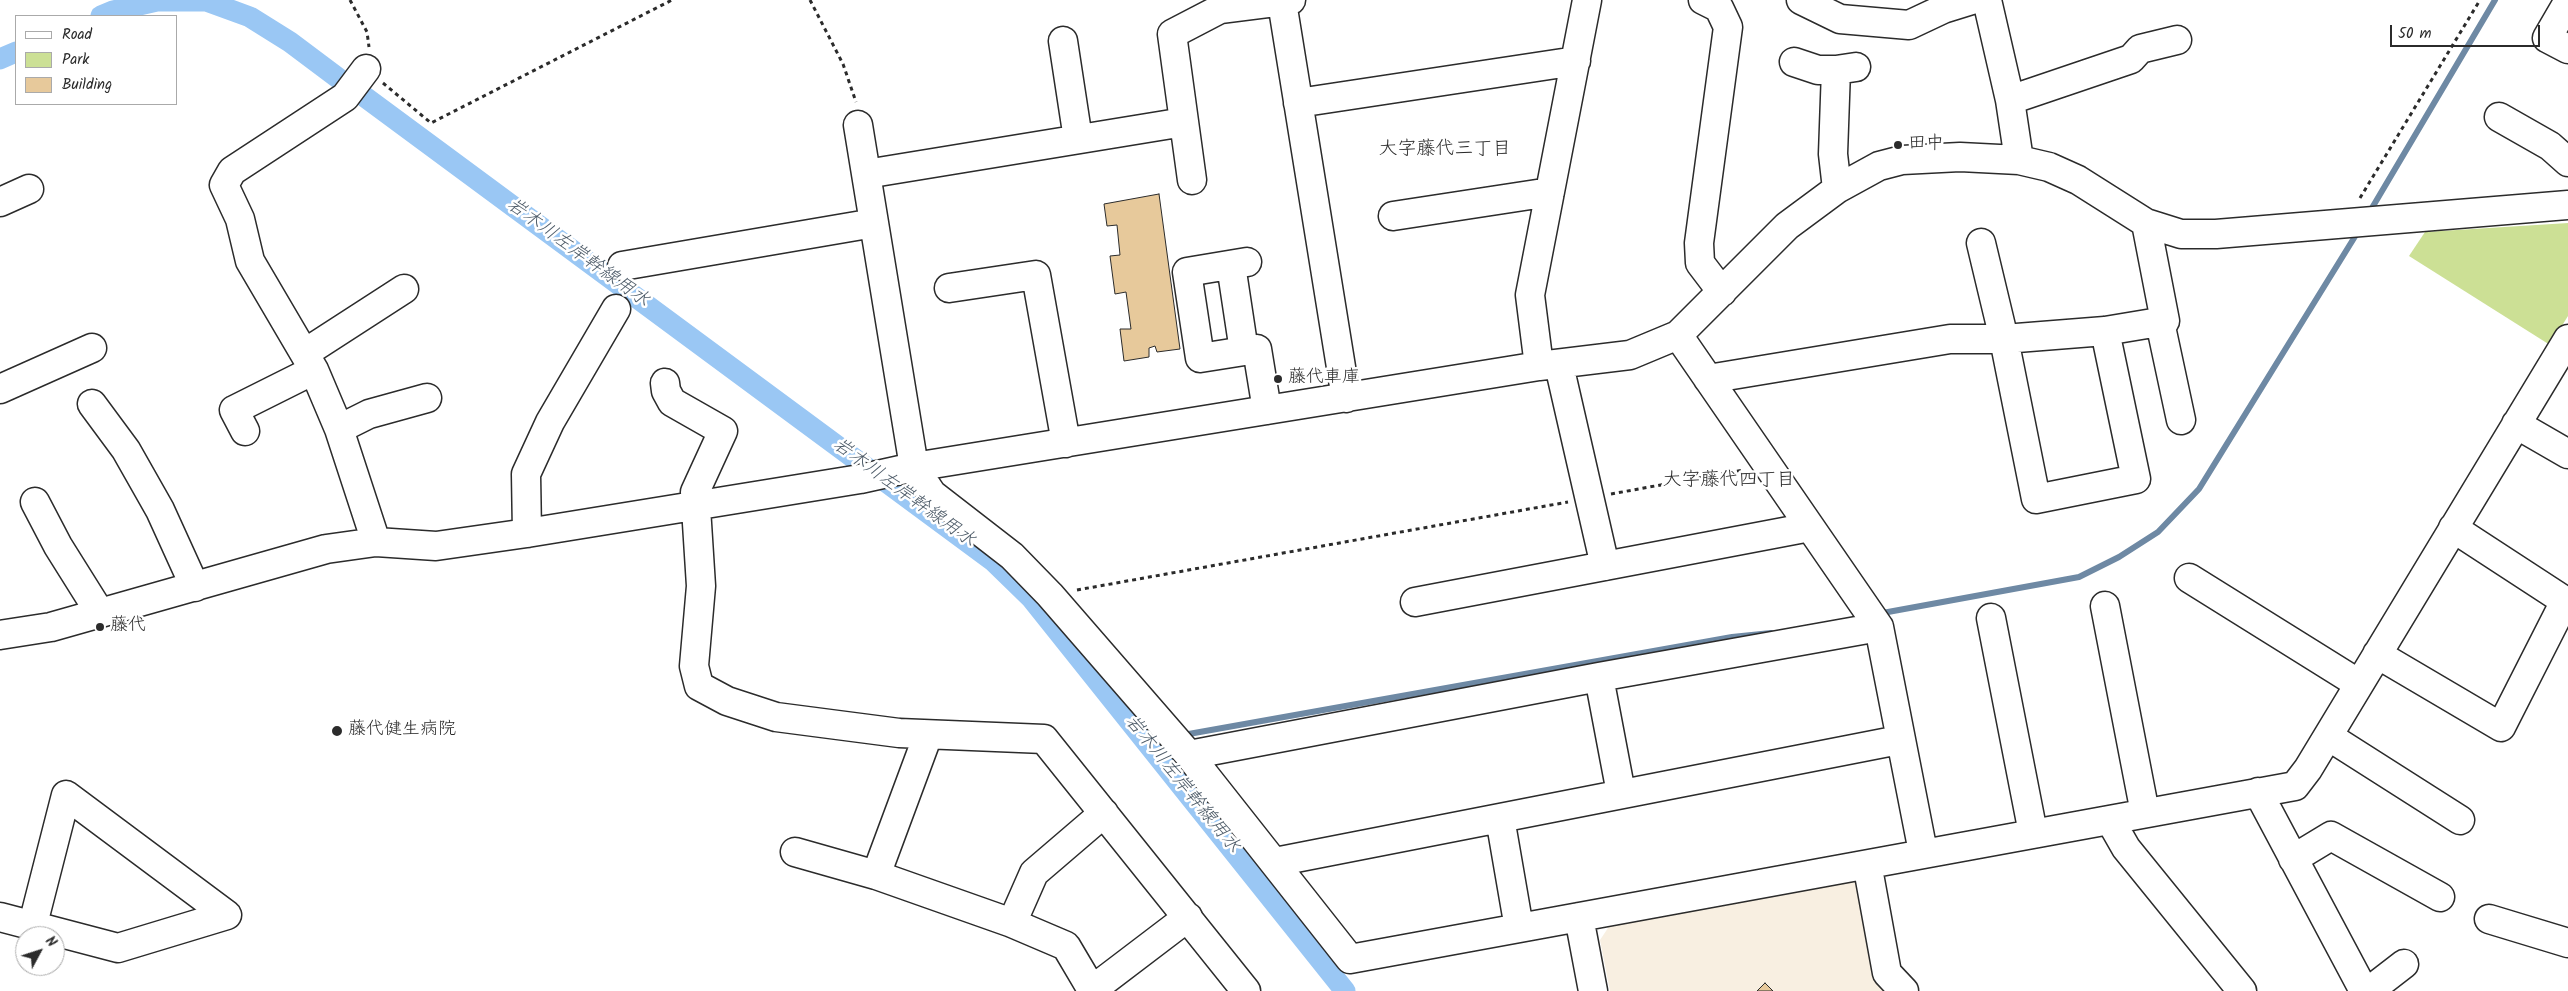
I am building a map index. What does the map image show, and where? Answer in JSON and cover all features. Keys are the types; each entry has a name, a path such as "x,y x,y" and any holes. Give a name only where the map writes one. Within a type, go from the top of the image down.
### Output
{"street":[{"path":"1587,0 1530,295 1589,498 1604,566"},
{"path":"1703,0 1718,8 1728,27 1699,242 1700,263 1722,292"},
{"path":"1801,0 1840,19 1909,25 1943,9 1972,0"},
{"path":"1987,0 2010,100 2019,160"},
{"path":"1192,180 1172,34 1220,9 1286,1 1298,103 1346,398"},
{"path":"2568,2 2547,38 2568,49"},
{"path":"2010,100 2131,59 2140,49 2177,40"},
{"path":"1072,52 1078,139"},
{"path":"1298,103 1576,61"},
{"path":"1794,62 1818,70 1846,68 1833,154 1837,190"},
{"path":"366,69 345,97 232,171 224,185 240,219 250,261 310,361 339,429 376,542"},
{"path":"2499,117 2550,146 2568,162"},
{"path":"866,174 1184,122"},
{"path":"858,125 914,467 932,494 1012,556 1050,595 1189,755 1350,959 1923,852 2295,786 2308,769 2516,424 2566,347"},
{"path":"0,635 51,627 326,549 376,542 436,546 527,533 860,479 914,467 1267,410 1549,365 1630,355 1678,335 1787,226 1837,190 1879,166 1902,160 1960,157 2019,160 2049,166 2078,180 2146,222 2181,234 2216,234 2568,205"},
{"path":"0,202 29,189"},
{"path":"1394,216 1550,192"},
{"path":"1708,379 1950,339 2004,339 2105,331 2164,321 2146,222"},
{"path":"622,266 874,223"},
{"path":"1980,243 2004,339 2036,499 2136,479 2105,331"},
{"path":"1244,351 1239,263 1186,272 1200,358 1244,351 1256,349 1267,410"},
{"path":"949,288 1036,274 1066,443"},
{"path":"245,431 234,410 310,361 404,289"},
{"path":"527,533 526,474 550,422 616,310"},
{"path":"2160,322 2181,420"},
{"path":"1678,335 1873,618 1923,852"},
{"path":"0,390 92,348"},
{"path":"665,383 666,391 672,402 723,431 694,492 701,586 694,666 699,686 727,701 776,717 899,733 1044,739 1246,991"},
{"path":"339,429 369,414 427,398"},
{"path":"92,404 126,450 160,510 195,587"},
{"path":"2516,424 2568,454"},
{"path":"35,502 58,546 100,613"},
{"path":"1415,602 1810,526"},
{"path":"2377,654 2501,727 2567,599 2453,528"},
{"path":"2189,578 2359,684"},
{"path":"2106,606 2145,813"},
{"path":"1189,755 1599,677 1873,618"},
{"path":"1991,618 2033,833"},
{"path":"1599,677 1621,793"},
{"path":"876,875 928,735"},
{"path":"2328,736 2460,820"},
{"path":"1275,862 1899,740"},
{"path":"2258,792 2364,991"},
{"path":"0,917 33,924 118,948 226,915 66,795 33,924"},
{"path":"1012,922 1034,873 1104,813"},
{"path":"1500,818 1519,928"},
{"path":"2110,820 2126,848 2242,991"},
{"path":"2293,859 2331,836 2440,897"},
{"path":"795,852 876,875 1012,922 1066,946 1092,990 1188,917"},
{"path":"1869,874 1887,973 1904,991"},
{"path":"1579,917 1593,991"},
{"path":"2489,919 2568,944"},
{"path":"2369,991 2404,964"}],"path":[{"path":"350,0 367,32 370,53 366,69 431,122 672,0"},
{"path":"810,0 843,64 859,111 858,125"},
{"path":"2362,221 2354,208 2480,0"},
{"path":"1050,595 1768,466"}],"shaded area":[{"path":"1857,876 1889,991 1610,991 1600,940 1614,919"}],"green space":[{"path":"2568,223 2568,316 2550,345 2409,256 2425,232"}],"building":[{"path":"1159,194 1180,349 1157,352 1155,346 1149,348 1149,357 1124,361 1120,329 1131,329 1126,292 1115,294 1110,256 1120,255 1117,225 1107,226 1104,204"},
{"path":"1765,983 1773,991 1757,991"}],"waterway":[{"path":"2369,213 2495,0"},
{"name":"岩木川左岸幹線用水","path":"103,15 157,1 206,1 250,17 290,42 338,78"},
{"name":"岩木川左岸幹線用水","path":"0,59 15,52"},
{"name":"岩木川左岸幹線用水","path":"365,97 993,561 1031,598 1345,991"},
{"path":"1877,614 2079,577 2119,557 2158,532 2199,489 2359,230"},
{"path":"1183,735 1732,637 1771,633"}],"place":[{"name":"田中","path":"1898,145"},
{"name":"藤代車庫","path":"1278,379"},
{"name":"藤代","path":"100,627"},
{"name":"藤代健生病院","path":"337,731"}],"district":[{"name":"大字藤代三丁目","path":"1445,151"},
{"name":"大字藤代四丁目","path":"1729,482"}]}
